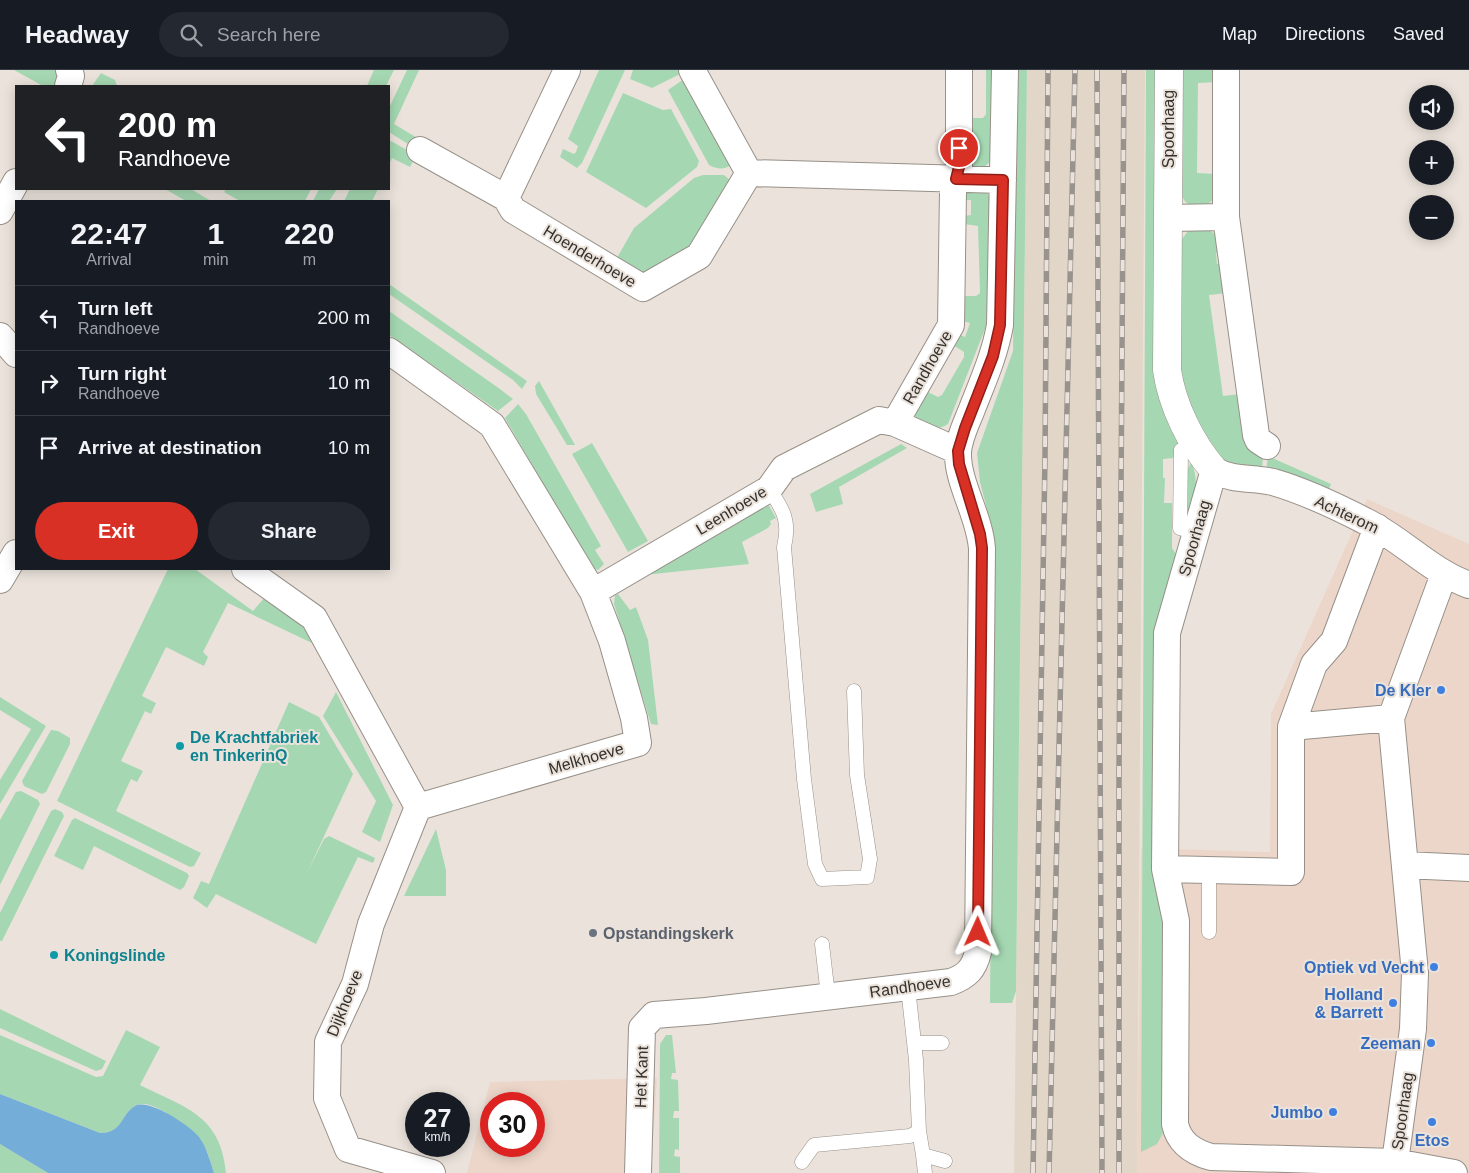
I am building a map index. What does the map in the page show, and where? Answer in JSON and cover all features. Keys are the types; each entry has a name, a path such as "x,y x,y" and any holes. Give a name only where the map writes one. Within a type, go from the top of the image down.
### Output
{"street":[{"path":"68,85 71,76 69,70"},
{"path":"506,198 567,70"},
{"path":"692,70 749,173 1003,180"},
{"name":"Randhoeve","path":"958,451 895,423 951,325 953,191 959,167 959,70"},
{"name":"Randhoeve","path":"684,1014 951,982 962,978 970,971 978,952 982,548 980,534 959,464 958,451 993,356 1000,325 1005,70"},
{"name":"Spoorhaag","path":"1169,70 1167,370 1172,396 1195,442 1214,470 1167,633 1165,869 1176,921 1174,1124 1179,1137 1189,1148 1211,1157 1350,1161 1398,1166 1413,1029 1415,973 1391,718 1444,574"},
{"path":"1226,70 1226,217 1256,435 1258,440 1267,446"},
{"name":"Hoenderhoeve","path":"420,150 506,198 513,210 643,288 699,256 749,173"},
{"path":"0,211 15,184"},
{"path":"1168,218 1226,217"},
{"name":"Melkhoeve","path":"390,352 492,425 593,592 612,641 634,718 638,743 418,806"},
{"name":"Leenhoeve","path":"593,592 769,489 784,468 879,420 895,423"},
{"name":"Achterom","path":"1214,470 1226,477 1280,485 1377,527 1444,574 1469,585"},
{"path":"1165,869 1291,872 1291,727 1314,664 1334,641 1377,527"},
{"path":"0,580 15,555"},
{"path":"246,570 314,618 418,806"},
{"path":"1291,727 1391,718"},
{"name":"Dijkhoeve","path":"418,806 371,924 356,984 328,1042 327,1098 348,1149 432,1173"},
{"path":"1405,865 1469,868"},
{"name":"Het Kant","path":"638,1173 642,1028 654,1016 684,1014"},
{"path":"1398,1166 1454,1173"}],"lane":[{"path":"1195,442 1181,450 1180,528 1196,533"},
{"path":"769,489 783,508 787,532 784,547 804,779 815,864 822,885 867,877 870,859 857,775 854,691"},
{"path":"1209,870 1209,932"},
{"path":"822,944 828,996"},
{"path":"908,988 914,1043 919,1131 925,1173"},
{"path":"914,1043 942,1044"},
{"path":"802,1162 814,1145 910,1136 919,1131"},
{"path":"923,1155 945,1161"}],"shaded area":[{"path":"1027,70 1145,70 1137,1173 1014,1173"},
{"path":"1367,499 1469,544 1469,1173 1137,1173 1141,848 1270,852 1271,714"},
{"path":"657,1078 651,1173 467,1173 480,1122 480,1157 545,1157 545,1092 487,1092 490,1082"}],"green space":[{"path":"14,70 57,70 58,85 41,85"},
{"path":"374,70 394,70 386,85 367,85"},
{"path":"407,70 419,70 394,124 419,139 411,146 390,133 390,106"},
{"path":"599,70 625,70 582,163 577,168 560,157 563,149 574,154 576,152 578,146 568,139"},
{"path":"633,70 681,70 680,74 652,88 630,79"},
{"path":"986,70 993,70 992,155 990,162 983,168 970,166 970,118 983,118 986,114"},
{"path":"1017,70 1027,70 1016,991 1012,1003 990,1003 994,536 980,482 977,453 1013,351"},
{"path":"1146,70 1158,70 1182,444 1174,453 1173,458 1163,459 1163,478 1165,478 1164,503 1172,503 1172,548 1178,557 1166,926 1164,1131 1157,1144 1141,1152"},
{"path":"1181,70 1219,70 1217,82 1198,83 1197,173 1216,174 1214,199 1204,207 1187,203 1184,201 1181,193"},
{"path":"101,73 115,80 117,85 93,85"},
{"path":"684,79 731,165 729,167 720,168 709,165 668,90"},
{"path":"623,93 663,110 671,109 699,161 697,167 646,208 586,172"},
{"path":"390,141 416,155 410,167 392,158 390,163"},
{"path":"703,175 724,175 730,180 694,247 645,275 618,261 618,256 634,228 694,178"},
{"path":"167,190 193,190 209,200 184,200"},
{"path":"225,190 310,190 306,200 238,200 224,192"},
{"path":"318,190 336,190 330,200 314,200"},
{"path":"350,190 378,190 372,200 344,200"},
{"path":"968,190 984,190 991,198 990,310 986,326 948,424 935,428 914,417 913,411 926,391 938,397 942,395 964,357 964,352 953,345 958,334 965,337 970,323 962,321 962,299 965,296 976,296 980,293 978,226 964,224 964,216 971,215 971,200 963,200"},
{"path":"1190,228 1204,229 1212,232 1224,251 1216,253 1217,264 1226,263 1227,293 1209,295 1223,396 1240,394 1263,454 1262,471 1236,469 1215,456 1180,380 1180,242"},
{"path":"390,285 527,381 522,389 513,380 390,295"},
{"path":"390,312 513,399 498,411 390,336"},
{"path":"539,381 575,445 567,445 536,394 535,386"},
{"path":"518,404 526,414 601,546 595,550 604,564 598,570 591,567 505,418"},
{"path":"592,443 648,541 628,552 572,454"},
{"path":"901,444 907,448 839,487 843,504 816,512 810,494"},
{"path":"1268,456 1331,484 1327,494 1266,472"},
{"path":"1191,462 1196,484 1194,499 1187,521 1188,469"},
{"path":"767,502 776,518 770,521 771,524 768,528 742,542 749,564 644,575"},
{"path":"168,570 196,570 253,611 265,597 305,626 312,643 228,603 203,652 208,657 204,666 166,647 142,696 156,703 151,714 145,711 121,761 143,771 137,782 131,779 116,811 201,853 194,866 190,867 57,801"},
{"path":"618,594 630,610 636,607 648,640 658,725 651,724 614,604 615,595"},
{"path":"336,692 393,805 380,842 362,832 376,801 323,716"},
{"path":"0,697 46,726 0,804 0,780 31,729 0,710"},
{"path":"289,702 319,717 353,774 307,873 324,839 329,836 375,858 373,863 358,857 316,944 216,894 207,908 193,898 201,881 209,884"},
{"path":"51,730 58,731 70,738 70,744 46,792 42,794 24,786 22,781"},
{"path":"21,791 38,800 40,804 0,885 0,820 16,792"},
{"path":"55,809 62,812 64,816 2,941 0,941 0,913 51,811"},
{"path":"75,818 187,873 189,876 184,887 180,890 94,846 83,870 54,856 72,820"},
{"path":"436,829 446,870 446,896 404,896"},
{"path":"0,1009 106,1061 102,1069 96,1071 0,1028"},
{"path":"126,1030 160,1047 140,1085 185,1107 208,1125 217,1137 223,1153 226,1173 214,1173 206,1150 200,1142 173,1118 152,1106 143,1104 135,1106 117,1127 100,1133 0,1094 0,1035 96,1077 103,1076"},
{"path":"666,1035 672,1035 676,1073 672,1073 671,1079 678,1080 679,1111 674,1111 673,1118 679,1118 679,1150 675,1149 674,1156 680,1157 680,1173 659,1173 660,1044"},
{"path":"0,1144 48,1173 0,1173"}],"water":[{"path":"0,1094 100,1133 117,1127 135,1106 150,1106 159,1109 187,1126 199,1137 214,1173 48,1173 0,1144"}],"railway":[{"path":"1033,1173 1045,458 1048,70"},
{"path":"1049,1173 1075,70"},
{"path":"1097,70 1102,1173"},
{"path":"1119,1173 1119,773 1124,70"}],"place":[{"name":"De Kler","path":"1441,690"},
{"name":"De Krachtfabriek en TinkerinQ","path":"180,746"},
{"name":"Opstandingskerk","path":"593,933"},
{"name":"Koningslinde","path":"54,955"},
{"name":"Optiek vd Vecht","path":"1434,967"},
{"name":"Holland & Barrett","path":"1393,1003"},
{"name":"Zeeman","path":"1431,1043"},
{"name":"Jumbo","path":"1333,1112"},
{"name":"Etos","path":"1432,1122"}],"route":[{"path":"959,148 959,167 956,179 1003,180 1000,325 993,356 958,451 959,464 980,534 982,548 978,932"}]}
